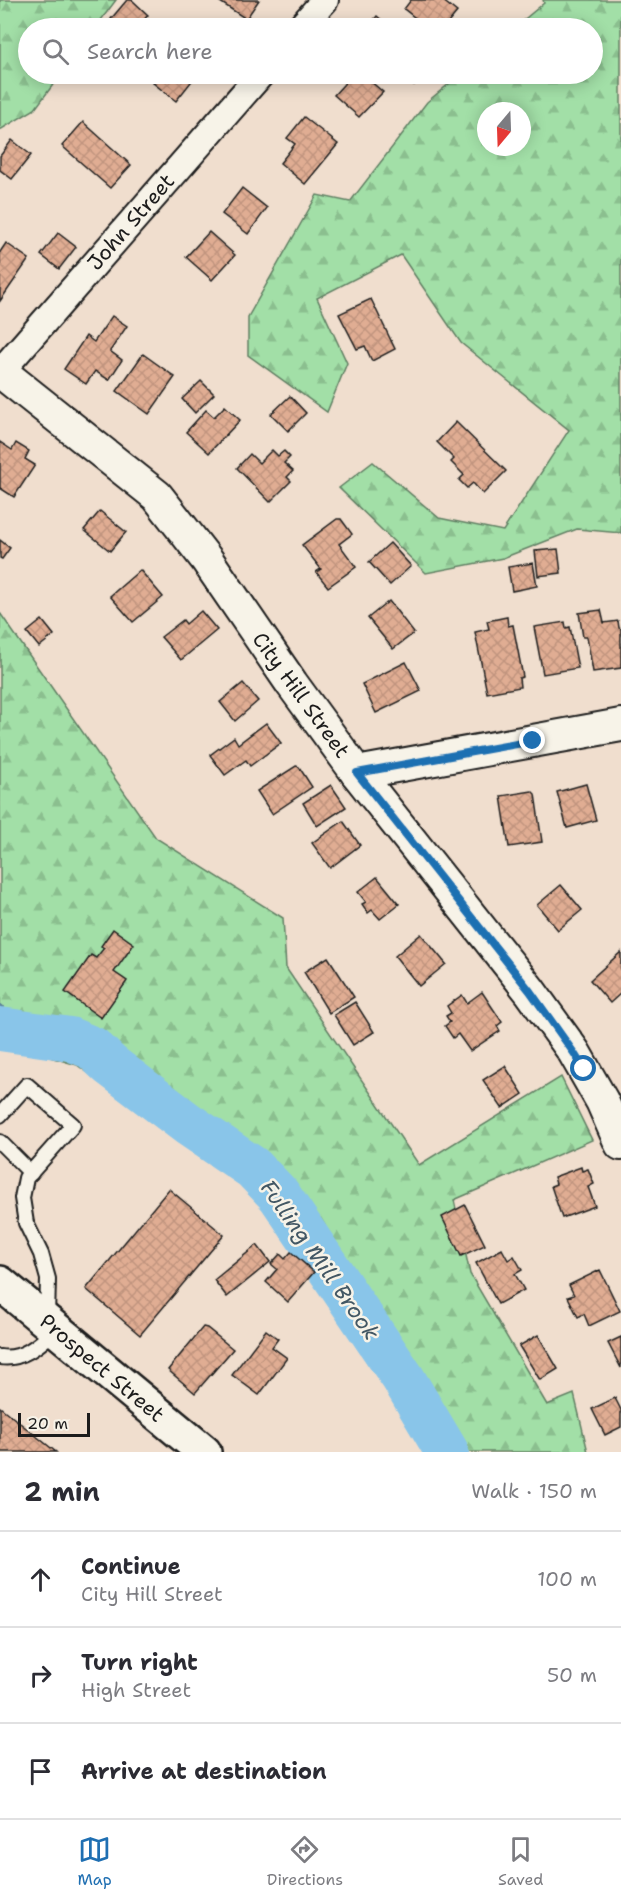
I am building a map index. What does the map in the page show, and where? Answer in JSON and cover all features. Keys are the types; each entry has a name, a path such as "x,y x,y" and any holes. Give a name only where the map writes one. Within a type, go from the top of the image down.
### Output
{"main road":[{"name":"Prospect Street","path":"0,1283 204,1452"}],"street":[{"path":"309,18 325,0"},
{"name":"John Street","path":"1,371 252,84"},
{"name":"City Hill Street","path":"1,371 157,496 207,560 292,684 357,773 530,991 574,1053 619,1133"},
{"path":"357,773 621,725"}],"lane":[{"path":"0,1115 27,1085 74,1125 26,1178 22,1198 26,1223 41,1254 48,1280 51,1326 32,1351 8,1359 0,1357"},
{"path":"0,1142 31,1173"}],"green space":[{"path":"0,0 116,0 102,18 18,18 18,84 54,84 35,109 0,130"},
{"path":"543,0 621,0 621,533 577,529 503,558 426,573 339,488 373,462 439,518 503,531 569,430 461,343 401,255 317,298 347,363 327,412 248,355 248,317 317,195 350,202 427,102 449,84 603,84 603,18 526,18 544,3"},
{"path":"0,613 156,838 283,918 286,968 419,1165 561,1077 592,1140 454,1200 470,1274 547,1405 574,1394 588,1452 430,1452 377,1365 268,1203 77,1065 12,1046 0,1049"}],"building":[{"path":"127,0 132,0 148,15 145,18 112,18"},
{"path":"217,0 259,0 244,18"},
{"path":"411,0 442,0 457,12 452,18 415,18 404,9"},
{"path":"154,84 189,84 176,101"},
{"path":"344,84 374,84 383,92 359,117 334,95"},
{"path":"304,117 338,144 305,184 280,163 295,144 287,138"},
{"path":"83,122 131,165 110,188 62,146"},
{"path":"12,140 31,155 12,179 0,170 0,156"},
{"path":"242,188 267,208 248,234 222,214"},
{"path":"209,232 235,255 212,280 186,257"},
{"path":"58,233 76,247 59,269 41,255"},
{"path":"6,243 29,259 0,301 0,252"},
{"path":"371,299 395,349 372,361 365,346 357,349 339,314"},
{"path":"112,316 127,326 110,351 122,360 109,380 95,371 86,384 64,369 86,336 94,342"},
{"path":"143,354 175,377 149,414 117,391"},
{"path":"201,381 214,394 195,413 182,399"},
{"path":"290,396 306,413 288,431 271,414"},
{"path":"225,406 240,420 209,453 186,432 206,410 214,417"},
{"path":"456,422 506,471 483,494 473,483 467,488 459,480 464,475 451,462 454,459 437,442"},
{"path":"0,442 12,450 16,443 29,451 25,459 35,465 14,497 0,488"},
{"path":"272,450 278,456 284,451 290,457 284,463 293,471 287,477 291,481 270,502 237,468 250,454 259,463"},
{"path":"100,511 126,532 110,551 84,530"},
{"path":"337,519 341,519 352,534 339,544 356,567 328,587 316,572 321,569 302,545"},
{"path":"0,540 10,548 2,559 0,558"},
{"path":"390,543 411,566 390,585 369,562"},
{"path":"558,549 561,573 538,576 535,551"},
{"path":"533,563 537,586 512,591 508,567"},
{"path":"140,570 163,597 133,622 110,596"},
{"path":"389,601 414,633 393,649 368,618"},
{"path":"601,610 604,623 618,621 621,629 621,668 593,672 587,637 583,637 579,613"},
{"path":"201,611 217,630 181,660 161,637 183,620 186,624"},
{"path":"507,617 508,626 513,625 523,677 519,678 520,687 487,693 475,632 489,629 487,621"},
{"path":"42,620 54,635 39,647 27,632"},
{"path":"565,622 566,628 570,627 578,668 543,674 534,627"},
{"path":"406,662 421,691 376,713 362,684"},
{"path":"243,683 258,701 235,721 220,702"},
{"path":"266,723 281,743 250,766 246,760 225,775 210,755 234,737 238,744"},
{"path":"296,766 312,787 272,814 257,791"},
{"path":"586,784 596,820 567,828 557,792"},
{"path":"331,785 346,807 317,826 303,803"},
{"path":"532,791 535,794 542,842 509,847 501,796"},
{"path":"343,821 360,845 330,868 312,843"},
{"path":"377,877 399,904 380,919 372,910 368,913 362,904 366,902 358,892"},
{"path":"561,885 582,910 558,930 537,905"},
{"path":"113,929 134,944 114,972 127,981 101,1018 65,992 91,955 96,958 104,948 101,946"},
{"path":"421,934 446,964 419,986 395,956"},
{"path":"621,952 621,993 610,1003 590,980"},
{"path":"328,957 354,997 329,1013 304,972"},
{"path":"482,992 502,1022 497,1026 500,1031 470,1051 458,1034 453,1038 445,1026 450,1022 446,1016 451,1013 447,1006 462,995 467,1003"},
{"path":"355,1002 374,1032 353,1045 334,1015"},
{"path":"505,1066 523,1094 502,1108 483,1080"},
{"path":"581,1167 582,1171 588,1169 594,1184 588,1187 595,1206 562,1218 551,1186 556,1184 554,1177"},
{"path":"169,1189 224,1235 140,1335 86,1289"},
{"path":"465,1205 485,1245 461,1256 442,1217"},
{"path":"257,1245 270,1262 227,1297 214,1280"},
{"path":"502,1249 508,1260 514,1256 522,1270 515,1274 524,1290 498,1304 476,1263"},
{"path":"291,1252 314,1272 288,1302 266,1282 277,1269 271,1264 280,1254 285,1259"},
{"path":"600,1270 620,1311 589,1326 584,1314 578,1317 568,1297 574,1295 569,1285"},
{"path":"203,1327 233,1349 195,1393 168,1370"},
{"path":"266,1330 278,1339 272,1347 287,1358 259,1395 232,1375"},
{"path":"538,1335 558,1369 540,1380 519,1346"},
{"path":"621,1337 621,1368 608,1343"},
{"path":"615,1398 621,1410 621,1427 605,1435 592,1409"},
{"path":"0,1407 56,1452 0,1452"}],"waterway":[{"path":"0,1008 19,1032"},
{"name":"Fulling Mill Brook","path":"0,1029 70,1039 92,1048 110,1065 188,1124 253,1168 279,1195 403,1378 447,1452"}],"route":[{"path":"533,741 357,773 530,991 584,1069"}]}
